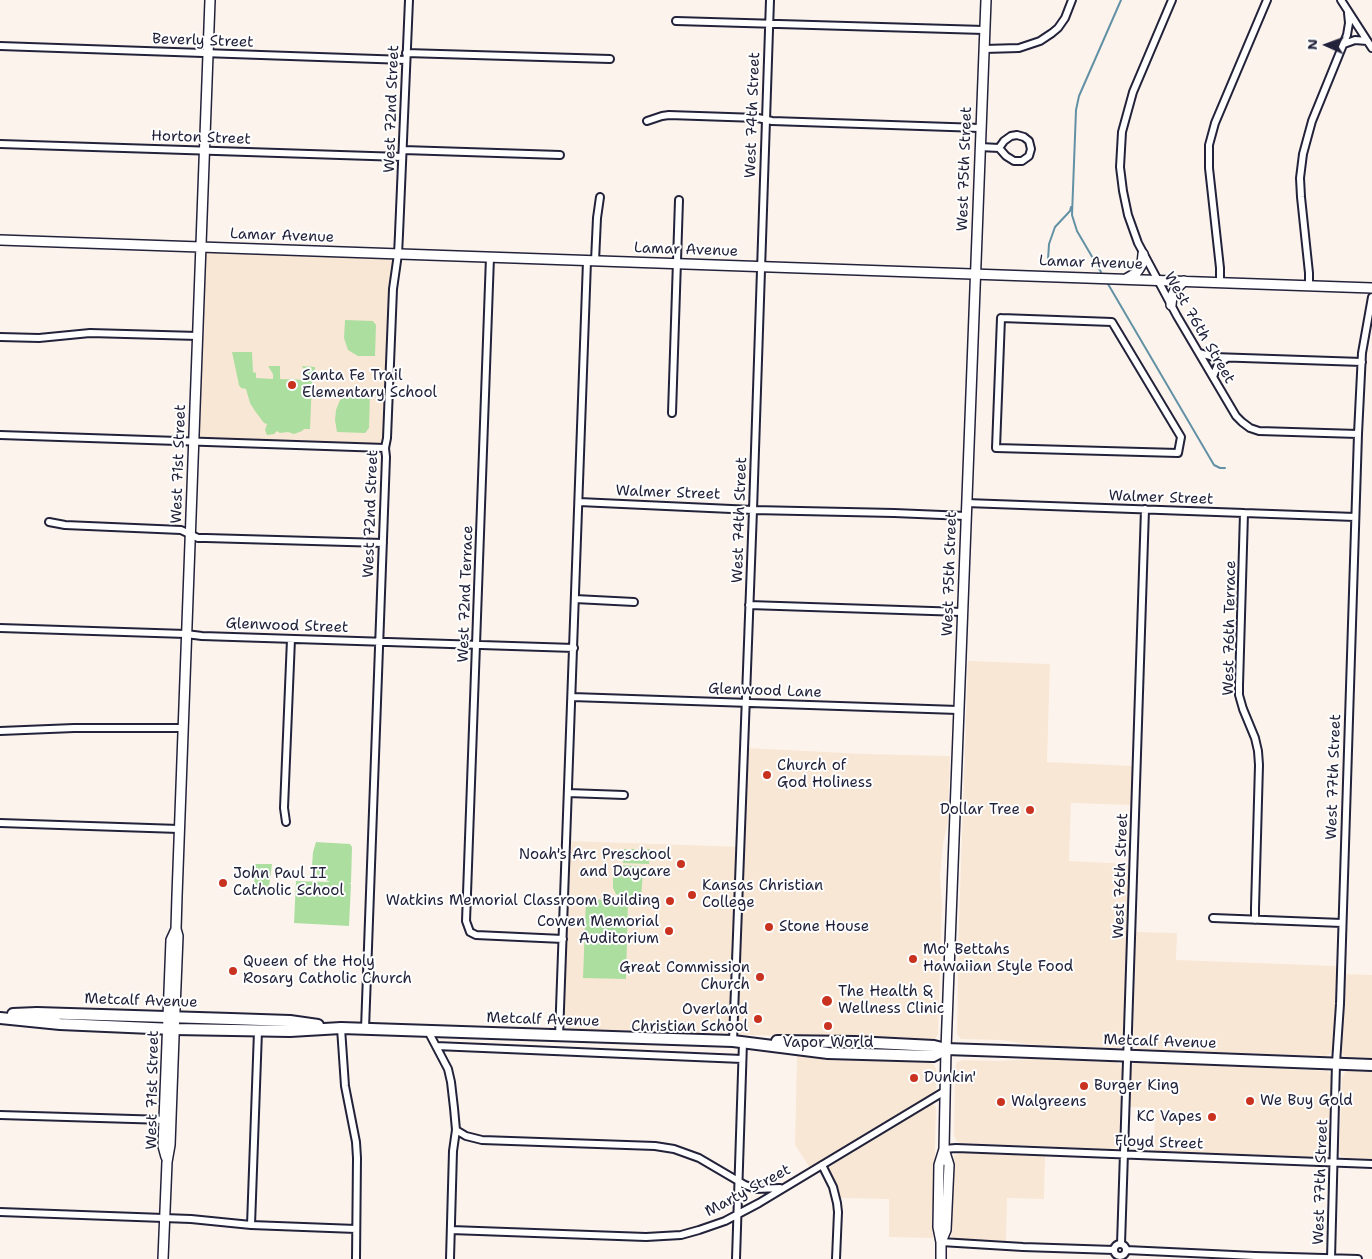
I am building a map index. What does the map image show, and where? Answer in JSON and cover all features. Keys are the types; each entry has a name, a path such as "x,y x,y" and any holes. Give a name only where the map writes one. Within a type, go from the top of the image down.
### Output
{"main road":[{"name":"Metcalf Avenue","path":"0,1017 37,1013 172,1017 290,1021 341,1028"},
{"name":"Metcalf Avenue","path":"0,1017 60,1024 171,1028 290,1032 365,1028 738,1042 846,1042 934,1046 946,1049 1372,1065"}],"street":[{"name":"West 71st Street","path":"163,1259 167,1162 170,1145 168,1120 171,1028 178,936 176,929 179,829 210,0"},
{"name":"West 72nd Street","path":"365,1028 380,641 385,448 393,289 398,254 409,0"},
{"name":"West 74th Street","path":"736,1259 742,1059 738,1042 745,703 770,0"},
{"name":"West 75th Street","path":"940,1259 941,1242 946,1230 949,1165 944,1149 946,1049 986,0"},
{"path":"984,48 1018,48 1040,41 1058,28 1065,18 1072,0"},
{"name":"West 76th Street","path":"1172,0 1133,92 1122,132 1120,167 1123,191 1130,222 1143,254 1213,377 1236,416 1242,422 1258,431 1358,434"},
{"path":"1220,282 1208,168 1209,145 1218,115 1267,0"},
{"path":"1340,0 1372,48"},
{"path":"1309,285 1300,178 1303,154 1312,121 1344,44 1348,29 1348,13"},
{"path":"676,21 984,30"},
{"path":"1344,44 1355,40 1367,41"},
{"name":"Beverly Street","path":"0,46 208,53 610,59"},
{"path":"647,121 669,115 980,128"},
{"path":"980,147 999,148 1014,161 1022,161 1029,156 1031,149 1029,141 1017,135 1011,136 1004,141 999,148"},
{"name":"Horton Street","path":"0,144 402,154 560,155"},
{"path":"559,1036 579,502 591,261 600,197"},
{"path":"672,413 679,200"},
{"name":"Lamar Avenue","path":"0,240 1372,288"},
{"path":"1126,279 1139,269 1142,264 1143,254"},
{"name":"West 72nd Terrace","path":"490,257 466,922 470,932 473,934 563,939"},
{"path":"1171,305 1172,296 1184,280"},
{"name":"West 77th Street","path":"1331,1258 1358,434 1364,336 1372,297"},
{"path":"1001,318 1112,322 1181,437 1178,453 996,448 1001,318"},
{"path":"0,337 39,338 90,333 198,336"},
{"path":"1200,353 1208,356 1362,362"},
{"path":"1213,377 1218,364 1228,357"},
{"path":"0,435 385,448"},
{"name":"Walmer Street","path":"579,502 753,510 966,516"},
{"name":"Walmer Street","path":"966,503 1355,517"},
{"name":"West 76th Street","path":"1121,1244 1145,509"},
{"name":"West 76th Terrace","path":"1244,514 1239,695 1242,709 1255,738 1258,751 1256,920"},
{"path":"49,522 65,525 181,530 198,538 383,543"},
{"path":"575,599 634,602"},
{"path":"749,606 962,612"},
{"name":"Glenwood Street","path":"0,628 574,648"},
{"path":"286,822 284,808 291,639"},
{"name":"Glenwood Lane","path":"572,696 958,710"},
{"path":"0,731 74,728 183,728"},
{"path":"568,793 624,795"},
{"path":"0,823 179,829"},
{"path":"1213,918 1342,923"},
{"path":"341,1028 344,1086 357,1158 356,1259"},
{"path":"251,1225 258,1031"},
{"path":"428,1031 448,1069 456,1130 453,1151 450,1259"},
{"path":"436,1046 742,1059"},
{"name":"Marty Street","path":"450,1230 660,1237 699,1230 725,1221 738,1214 945,1091"},
{"path":"0,1115 168,1120"},
{"path":"456,1130 466,1136 482,1140 655,1146 699,1158 745,1185 756,1189 782,1188"},
{"name":"Floyd Street","path":"944,1149 1372,1164"},
{"path":"822,1165 833,1187 837,1203 836,1259"},
{"path":"0,1212 191,1219 251,1225 356,1229"},
{"path":"941,1242 1114,1250"},
{"path":"1114,1250 1115,1246 1121,1244 1125,1246 1126,1250"},
{"path":"1114,1250 1120,1257 1124,1255 1126,1250"},
{"path":"1126,1250 1358,1259"}],"shaded area":[{"name":"Santa Fe Trail Elementary School","path":"203,251 393,256 385,439 382,446 196,439"},
{"path":"968,661 1050,664 1047,762 1133,766 1132,805 1071,803 1069,861 1130,864 1123,1045 1120,1048 1036,1045 1000,1040 961,1039 957,1034"},
{"path":"747,748 950,756 948,821 943,844 940,876 942,904 938,1034 934,1041 570,1029 564,1024 569,841 744,847"},
{"path":"1136,932 1177,933 1176,960 1337,966 1333,1052 1326,1056 1136,1048 1133,1042"},
{"path":"1344,974 1372,975 1372,1058 1347,1057 1341,1051"},
{"path":"797,1055 826,1059 931,1063 936,1069 936,1089 933,1094 810,1168 795,1145"},
{"path":"1034,1059 1116,1062 1120,1065 1122,1070 1118,1146 1110,1149 960,1143 956,1141 954,1134 955,1068 957,1062 963,1060"},
{"path":"1134,1063 1328,1071 1332,1078 1328,1152 1324,1157 1154,1151 1155,1108 1130,1107 1131,1067"},
{"path":"1346,1071 1372,1072 1372,1159 1346,1158 1341,1156 1339,1152 1342,1077"},
{"path":"933,1104 936,1107 933,1238 889,1237 889,1199 839,1198 827,1166"},
{"path":"961,1153 1045,1156 1044,1199 1007,1198 1006,1241 955,1239 950,1235 953,1159 955,1155"}],"green space":[{"path":"345,320 373,321 376,325 375,356 358,356 348,350 344,338"},
{"path":"232,352 252,352 253,372 256,373 256,378 273,379 273,374 268,366 280,366 280,379 309,380 302,366 315,367 314,380 312,381 310,429 304,429 294,434 277,431 274,434 267,435 265,430 267,424 264,423 250,403 246,389 241,388 239,385"},
{"path":"358,394 370,395 369,428 365,433 337,432 335,420 340,400 347,396"},
{"path":"316,842 350,844 352,847 351,883 349,883 351,884 349,926 294,923 296,881 330,882 318,876 312,866"},
{"path":"624,849 650,849 649,864 623,863"},
{"path":"252,864 272,864 269,887 255,885"},
{"path":"613,865 640,866 643,870 641,899 626,899 616,894 613,888"},
{"path":"586,899 628,901 626,979 583,978"}],"waterway":[{"path":"1101,272 1077,231 1072,215 1076,110 1079,96 1121,0"},
{"path":"1048,260 1049,244 1055,227 1070,211 1071,207"},
{"path":"1108,284 1214,465 1225,468"}],"place":[{"name":"Santa Fe Trail Elementary School","path":"292,385"},
{"name":"Church of God Holiness","path":"767,775"},
{"name":"Dollar Tree","path":"1030,810"},
{"name":"Noah's Arc Preschool and Daycare","path":"681,864"},
{"name":"John Paul II Catholic School","path":"223,883"},
{"name":"Kansas Christian College","path":"692,895"},
{"name":"Watkins Memorial Classroom Building","path":"670,901"},
{"name":"Stone House","path":"769,927"},
{"name":"Cowen Memorial Auditorium","path":"669,931"},
{"name":"Mo' Bettahs Hawaiian Style Food","path":"913,959"},
{"name":"Queen of the Holy Rosary Catholic Church","path":"233,971"},
{"name":"Great Commission Church","path":"760,977"},
{"name":"The Health & Wellness Clinic","path":"827,1001"},
{"name":"Overland Christian School","path":"758,1019"},
{"name":"Vapor World","path":"828,1026"},
{"name":"Dunkin'","path":"914,1078"},
{"name":"Burger King","path":"1084,1086"},
{"name":"We Buy Gold","path":"1250,1101"},
{"name":"Walgreens","path":"1001,1102"},
{"name":"KC Vapes","path":"1212,1117"}]}
